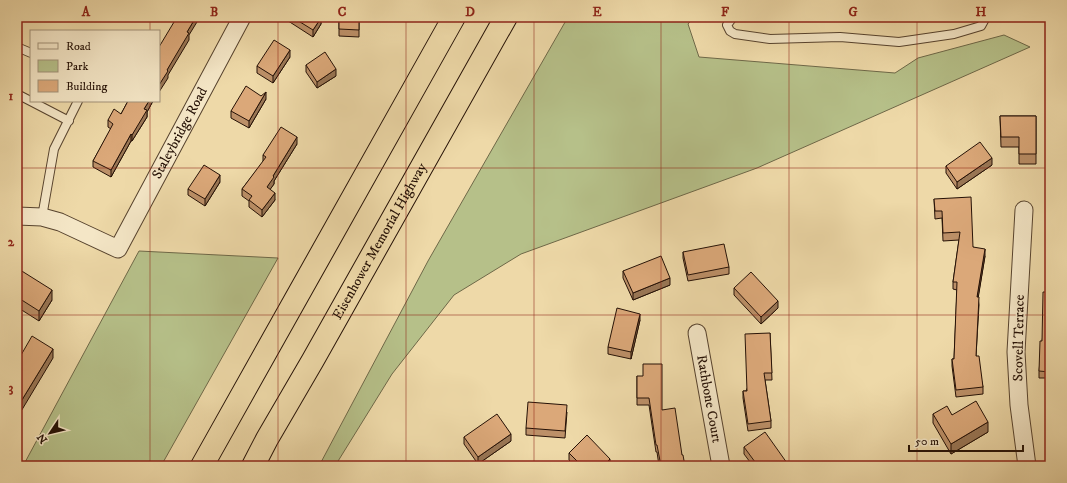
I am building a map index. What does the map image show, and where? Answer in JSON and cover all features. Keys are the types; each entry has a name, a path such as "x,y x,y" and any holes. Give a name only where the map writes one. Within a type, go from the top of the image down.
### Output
{"highway":[{"path":"202,466 454,17"},
{"name":"Eisenhower Memorial Highway","path":"253,466 506,17"},
{"path":"265,466 313,360"}],"street":[{"name":"Staleybridge Road","path":"42,217 60,222 118,249 242,17"},
{"name":"Scovell Terrace","path":"1024,210 1016,352 1019,405 1027,466"},
{"path":"17,216 42,217"},
{"name":"Rathbone Court","path":"697,333 721,466"}],"lane":[{"path":"734,17 727,25 730,31 736,34 770,39 840,37 899,42 961,32 981,26 986,17"},
{"path":"17,48 30,53"},
{"path":"17,94 30,101"},
{"path":"32,102 68,121"},
{"path":"42,217 54,149 78,102"}],"green space":[{"path":"568,17 694,17 688,24 699,57 895,73 918,58 1004,35 1030,47 757,168 521,254 454,295 392,374 335,466 319,466 428,261"},
{"path":"139,251 278,258 161,466 23,466"}],"building":[{"path":"177,17 196,17 187,32 189,33 160,83 160,45"},
{"path":"292,17 320,17 321,18 313,30"},
{"path":"339,17 359,17 359,30 339,29"},
{"path":"274,40 290,50 273,76 257,66"},
{"path":"325,52 336,69 317,82 306,65"},
{"path":"246,86 261,96 266,92 249,121 231,111"},
{"path":"127,102 148,102 144,109 147,110 132,135 131,134 111,170 93,161 113,124 108,120 114,109 121,114"},
{"path":"17,112 21,114 17,122"},
{"path":"1000,116 1036,116 1036,154 1019,154 1019,137 1001,137"},
{"path":"281,127 297,137 267,187 275,193 262,210 249,200 252,196 242,189 266,157 263,155"},
{"path":"980,142 992,158 957,182 946,166"},
{"path":"204,165 220,175 205,199 188,189"},
{"path":"971,197 973,247 985,249 977,297 979,297 976,356 979,356 983,387 956,390 952,359 954,359 957,282 953,282 960,232 943,233 942,211 935,211 934,199"},
{"path":"724,244 729,267 688,275 683,252"},
{"path":"661,256 670,278 633,293 623,271"},
{"path":"17,268 52,290 39,311 17,297"},
{"path":"751,272 778,301 761,317 734,288"},
{"path":"1043,292 1050,292 1050,372 1039,371 1040,341 1042,341"},
{"path":"617,308 640,314 631,352 608,347"},
{"path":"770,333 772,373 764,373 771,421 748,424 743,391 747,391 745,334"},
{"path":"32,336 53,349 17,408 17,362"},
{"path":"643,364 662,364 662,410 675,408 685,466 661,466 656,445 649,398 637,398 637,376 643,376"},
{"path":"1050,396 1050,415 1047,415"},
{"path":"976,401 988,422 951,444 933,414 947,406 952,415"},
{"path":"528,402 567,405 565,431 526,428"},
{"path":"497,414 511,434 478,457 464,437"},
{"path":"765,432 787,463 783,466 758,466 744,447"},
{"path":"587,435 610,459 603,466 582,466 569,453"}]}
